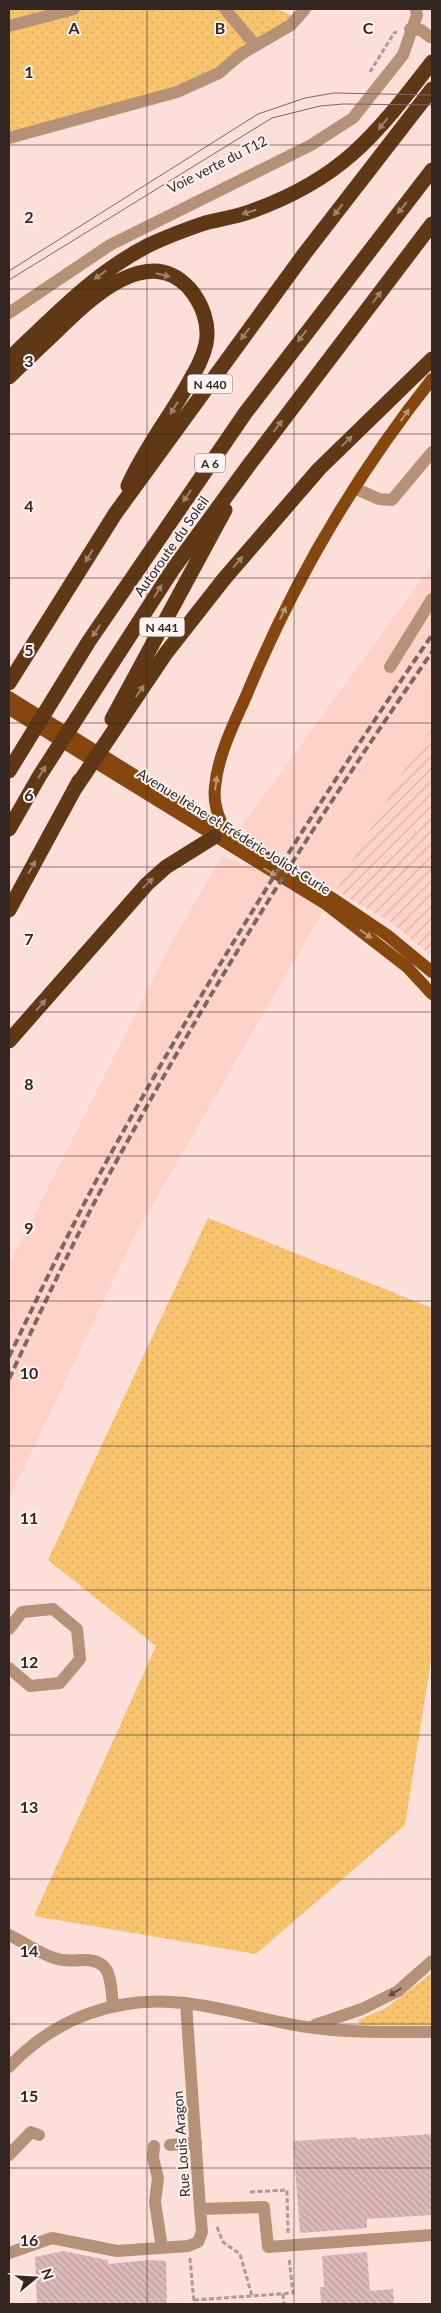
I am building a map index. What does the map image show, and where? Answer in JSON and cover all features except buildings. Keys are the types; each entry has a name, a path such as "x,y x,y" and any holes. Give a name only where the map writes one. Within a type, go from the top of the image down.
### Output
{"highway":[{"path":"9,359 82,289 127,258 150,245 204,224 248,213 289,196 337,168 382,126 432,62"},
{"name":"N 440","path":"9,683 114,514 305,253 432,89"},
{"name":"Autoroute du Soleil","path":"9,771 89,641 246,412 432,170"},
{"name":"Autoroute du Soleil","path":"9,829 40,775 173,568 432,224"},
{"path":"9,377 87,302 106,287 126,276 144,272 162,273 180,280 189,289 204,314 206,343 202,360 135,470 114,514"},
{"path":"74,790 166,652 224,579 319,469 432,359"},
{"name":"N 441","path":"9,910 249,465"},
{"path":"9,1041 147,884 166,867 226,837"}],"main road":[{"path":"226,837 215,804 218,767 262,656 296,587 335,516 432,379"},
{"name":"Avenue Irène et Frédéric Joliot-Curie","path":"9,697 133,781"},
{"name":"Avenue Irène et Frédéric Joliot-Curie","path":"9,709 133,781 329,902 387,935 432,972"},
{"name":"Avenue Irène et Frédéric Joliot-Curie","path":"329,902 407,967 432,994"}],"street":[{"path":"9,26 74,9"},
{"path":"225,9 255,45"},
{"path":"9,138 177,92 219,73 241,54 291,25 305,9"},
{"path":"9,313 110,245 311,144 353,118 403,56 410,29 417,15 416,9"},
{"path":"410,29 421,30 430,37"},
{"path":"354,488 379,499 392,500 432,452"},
{"path":"390,667 432,599"},
{"path":"9,1629 22,1612 53,1609 76,1629 80,1659 60,1682 30,1686 9,1668"},
{"path":"9,1935 53,1958 65,1961 92,1959 101,1963 109,1972 113,2005"},
{"path":"308,2027 362,2010 398,1991 432,1961"},
{"path":"9,2067 22,2053 55,2029 82,2016 113,2005 147,2001 186,2003 308,2027 379,2032 432,2032"},
{"name":"Rue Louis Aragon","path":"186,2003 200,2209 264,2207 268,2247 432,2234"},
{"path":"9,2155 31,2132 39,2135"},
{"path":"170,2145 196,2143"},
{"path":"154,2146 153,2158 158,2178 155,2202 162,2248"},
{"path":"9,2253 52,2238 117,2251 188,2246 198,2242 202,2232 200,2209"}],"path":[{"path":"366,79 394,33 410,29"},
{"path":"284,2294 284,2304"}],"shaded area":[{"path":"9,9 276,9 303,20 221,76 9,137"},
{"path":"432,565 432,729 410,759 336,890 254,839 241,827"},
{"path":"432,729 432,957 395,925 336,890 410,759"},
{"path":"222,856 260,871 323,911 136,1233 9,1499 9,1265 172,942"},
{"path":"208,1218 432,1308 432,1654 405,1825 256,1954 34,1916 156,1646 48,1560"},
{"path":"432,1973 432,2025 360,2025 358,2020 386,2008"}],"tram line":[{"path":"9,271 258,114 305,98 334,93 432,95"},
{"path":"9,280 272,118 320,106 343,104 432,105"}],"railway":[{"path":"9,1357 62,1247 155,1074 309,821 432,635"},
{"path":"9,1379 65,1260 161,1081 311,833 432,652"}]}
